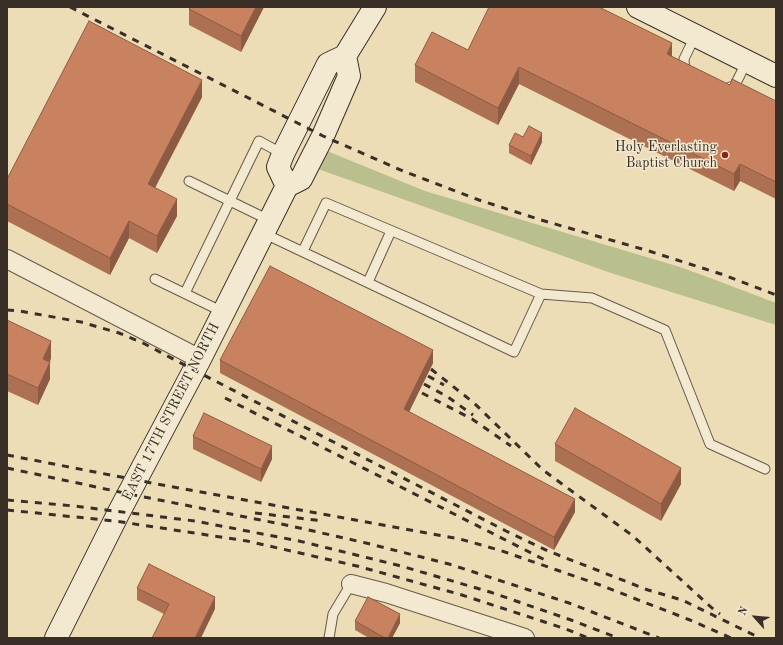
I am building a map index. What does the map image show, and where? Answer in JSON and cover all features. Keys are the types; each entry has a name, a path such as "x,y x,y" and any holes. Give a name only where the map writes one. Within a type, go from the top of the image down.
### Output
{"street":[{"path":"287,186 278,167 283,154 328,64 345,56 375,7"},
{"path":"638,7 776,76"},
{"name":"EAST 17TH STREET NORTH","path":"56,638 119,512 200,359 287,186 301,179 350,76 345,56"},
{"path":"7,259 200,359"},
{"path":"351,584 386,593 525,638"}],"lane":[{"path":"695,36 684,59 686,71 698,77"},
{"path":"716,87 722,90 735,85 747,61"},
{"path":"184,293 259,141 283,154"},
{"path":"189,181 230,201 303,251 514,352 541,294"},
{"path":"303,251 326,203 541,294 592,298 665,330 710,444 765,469"},
{"path":"368,282 391,231"},
{"path":"155,279 223,312"},
{"path":"329,638 333,614 351,584"}],"green space":[{"path":"327,151 425,191 680,267 776,303 776,325 611,273 318,169"}],"building":[{"path":"191,7 256,7 241,36 189,9"},
{"path":"489,7 599,7 672,43 667,54 730,85 732,79 776,101 776,182 740,164 734,174 519,67 498,108 415,65 432,32 468,50"},
{"path":"89,21 202,80 148,184 177,199 157,236 129,221 110,258 7,204 7,179"},
{"path":"529,126 542,133 531,156 509,145 515,133 523,137"},
{"path":"270,266 433,350 404,409 575,499 554,537 220,360"},
{"path":"7,320 51,341 43,359 50,362 38,388 7,374"},
{"path":"575,408 681,468 661,504 555,444"},
{"path":"204,413 272,446 261,469 193,436"},
{"path":"149,564 215,597 195,638 152,638 169,604 137,588"},
{"path":"368,597 400,614 388,638 385,638 355,621"}],"railway":[{"path":"70,7 323,136 403,171 479,200 721,274 776,295"},
{"path":"7,310 81,322 119,333 143,343 506,531 548,551 648,590 682,600 760,638"},
{"path":"431,369 474,403 543,470 633,536 720,614"},
{"path":"428,376 444,385"},
{"path":"424,384 448,397 473,415"},
{"path":"422,393 472,419 511,446"},
{"path":"225,398 549,562"},
{"path":"7,455 460,539 499,550 600,585 690,620 731,638"},
{"path":"7,468 291,526 449,564 569,603 659,638"},
{"path":"7,500 74,506 195,521 299,541 401,566 490,592 618,638"},
{"path":"7,510 115,521 247,541 357,566 462,595 566,629 588,638"},
{"path":"255,513 324,521"}],"place":[{"name":"Holy Everlasting Baptist Church","path":"725,155"}]}
